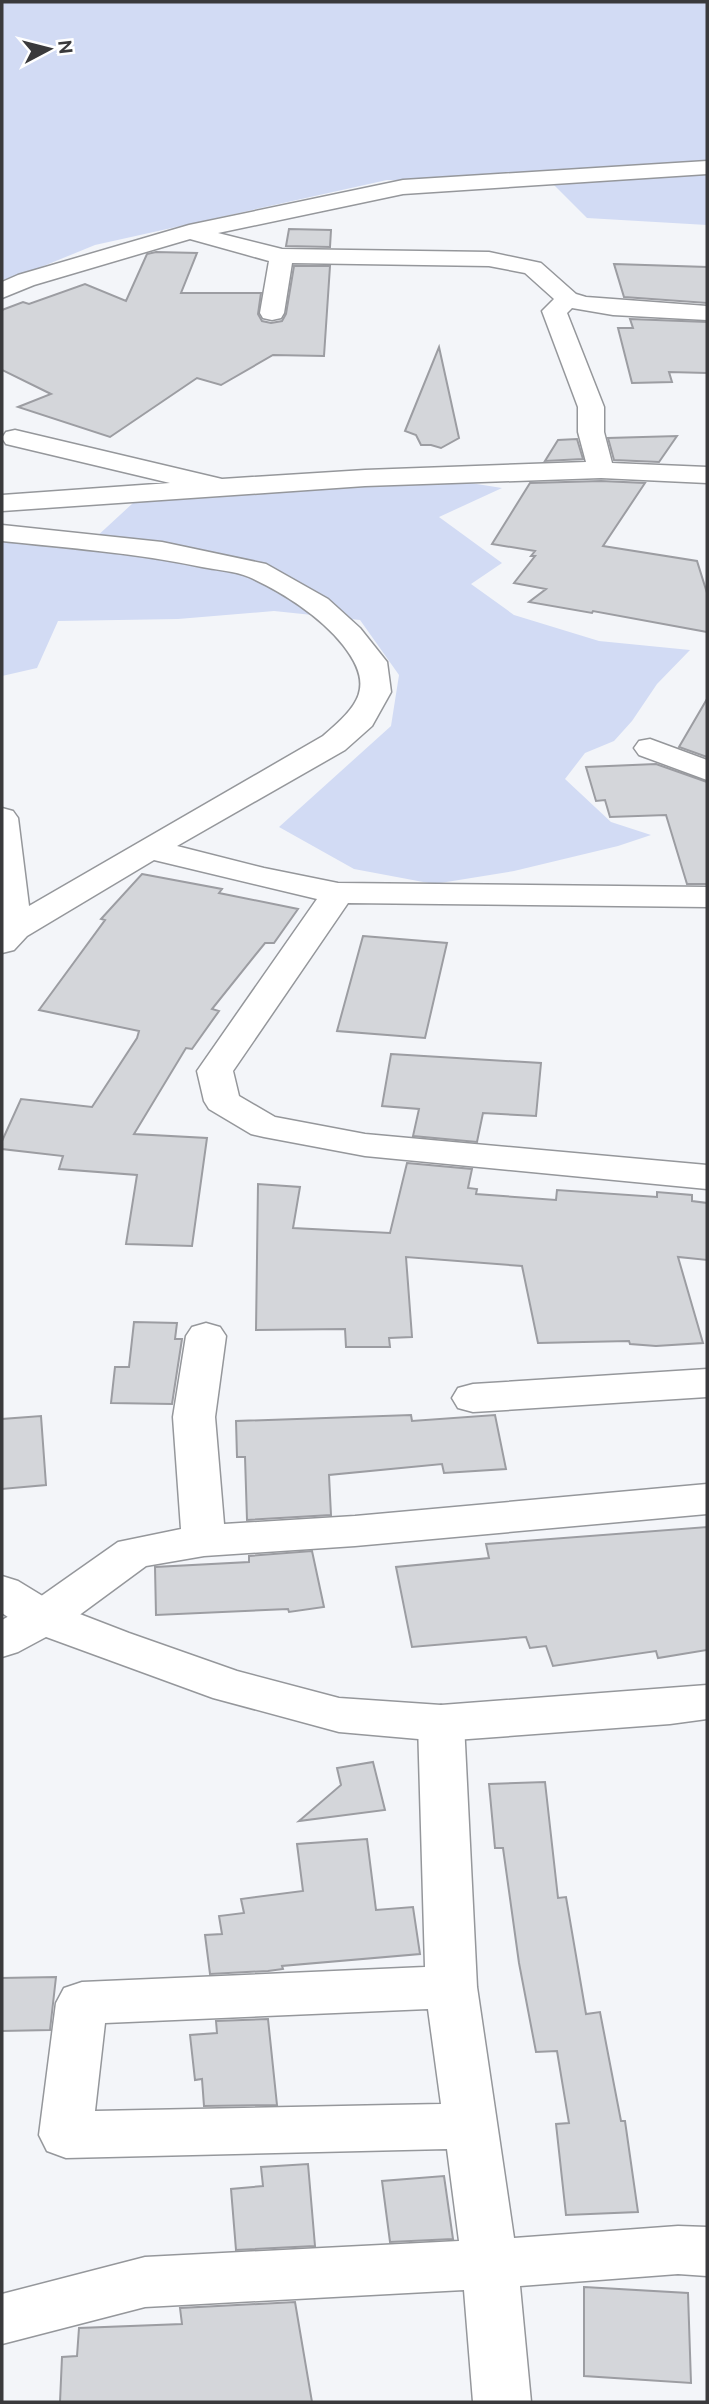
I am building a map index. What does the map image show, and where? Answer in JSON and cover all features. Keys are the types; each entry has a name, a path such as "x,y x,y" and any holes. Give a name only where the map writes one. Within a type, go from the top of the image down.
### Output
{"street":[{"path":"664,170 707,149"},
{"path":"2,291 26,280 189,232 403,187 707,167"},
{"path":"189,232 258,252 282,256 489,259 533,268 568,299 613,309 707,313"},
{"path":"272,313 282,256"},
{"path":"568,299 554,311 591,408 591,432 601,470"},
{"path":"15,438 222,487"},
{"path":"2,503 365,478 601,470 707,475"},
{"path":"2,533 162,550 256,570 318,605 350,634 372,662 376,692 361,719 334,743 149,849 9,936 2,818"},
{"path":"650,748 707,771"},
{"path":"149,849 263,878 338,892 707,897"},
{"path":"338,892 215,1071 222,1101 264,1126 365,1145 707,1177"},
{"path":"204,1541 194,1417 206,1336"},
{"path":"473,1398 707,1382"},
{"path":"2,1640 43,1618 134,1553 204,1541 355,1531 707,1499"},
{"path":"2,1592 43,1618 229,1686 339,1715 441,1723 707,1702"},
{"path":"441,1723 451,1987 490,2264 502,2402"},
{"path":"451,1987 82,2003 66,2135 470,2126"},
{"path":"3,2325 145,2282 490,2264 678,2250 707,2252"}],"shaded area":[{"path":"2,2 707,2 707,225 587,218 554,185 387,180 95,245 2,283"},
{"path":"464,482 502,488 439,517 502,563 471,584 514,615 599,641 690,650 657,684 632,721 614,741 585,753 565,779 611,822 651,835 618,846 514,871 434,884 354,869 279,827 391,726 399,675 360,620 274,611 178,619 58,621 37,668 2,676 2,535 94,539 133,503 229,493"}],"building":[{"path":"289,229 331,230 330,247 286,246"},
{"path":"197,253 181,293 261,293 258,314 262,321 271,323 282,321 286,314 294,266 330,266 324,356 273,355 221,385 197,378 110,437 18,407 51,394 2,370 2,310 23,302 29,304 85,284 126,301 147,254"},
{"path":"614,264 707,267 707,303 624,297"},
{"path":"630,319 707,322 707,373 669,372 672,382 632,383 618,328 633,328"},
{"path":"439,347 459,438 441,448 421,445 416,435 405,431"},
{"path":"677,436 659,462 614,460 608,438"},
{"path":"577,439 583,459 545,461 558,440"},
{"path":"530,483 645,483 603,546 697,561 707,593 707,632 529,602 546,589 514,583 535,556 531,556 535,551 492,544"},
{"path":"707,699 707,757 679,747"},
{"path":"656,764 707,782 707,884 687,884 666,815 610,817 605,800 596,801 586,767"},
{"path":"142,874 222,889 219,893 298,909 274,943 265,943 212,1009 219,1011 192,1049 186,1048 134,1134 207,1138 192,1246 126,1244 137,1175 59,1169 63,1156 2,1149 2,1141 21,1099 92,1107 137,1038 139,1031 39,1010 105,920 101,919"},
{"path":"363,936 447,943 425,1038 337,1031"},
{"path":"391,1054 541,1063 536,1116 483,1113 477,1142 413,1136 419,1109 382,1106"},
{"path":"407,1163 472,1169 468,1188 477,1189 476,1194 556,1200 557,1190 657,1197 657,1192 692,1195 692,1201 707,1203 707,1260 678,1257 703,1343 656,1346 630,1344 629,1341 538,1343 522,1266 406,1257 412,1337 389,1338 390,1347 346,1347 345,1329 256,1330 258,1184 300,1187 293,1228 390,1233"},
{"path":"134,1322 177,1323 175,1339 182,1339 172,1404 111,1403 115,1367 129,1367"},
{"path":"411,1415 412,1421 495,1415 506,1469 444,1473 442,1464 329,1475 331,1515 247,1520 245,1457 237,1457 236,1421"},
{"path":"41,1416 46,1485 2,1489 2,1419"},
{"path":"707,1527 707,1650 658,1658 656,1651 553,1666 546,1646 530,1648 526,1637 412,1647 396,1567 489,1558 486,1544"},
{"path":"312,1551 324,1607 289,1612 288,1609 156,1615 155,1567 249,1562 249,1556"},
{"path":"373,1762 385,1810 299,1821 341,1785 337,1768"},
{"path":"545,1782 558,1898 566,1897 586,2014 600,2012 621,2121 625,2121 638,2212 566,2215 556,2124 569,2123 557,2051 536,2052 519,1963 503,1848 495,1848 489,1784"},
{"path":"367,1839 376,1910 413,1907 420,1954 282,1966 283,1969 268,1971 210,1974 205,1935 222,1934 219,1916 244,1913 241,1899 303,1891 297,1844"},
{"path":"56,1977 50,2030 2,2031 2,1978"},
{"path":"268,2019 277,2105 204,2106 202,2079 195,2080 190,2035 217,2033 216,2021"},
{"path":"308,2164 315,2246 236,2250 231,2189 263,2186 261,2167"},
{"path":"444,2176 453,2239 390,2242 382,2181"},
{"path":"584,2287 688,2293 691,2383 584,2376"},
{"path":"295,2302 312,2402 60,2402 62,2357 77,2356 79,2328 182,2324 180,2308"}]}
